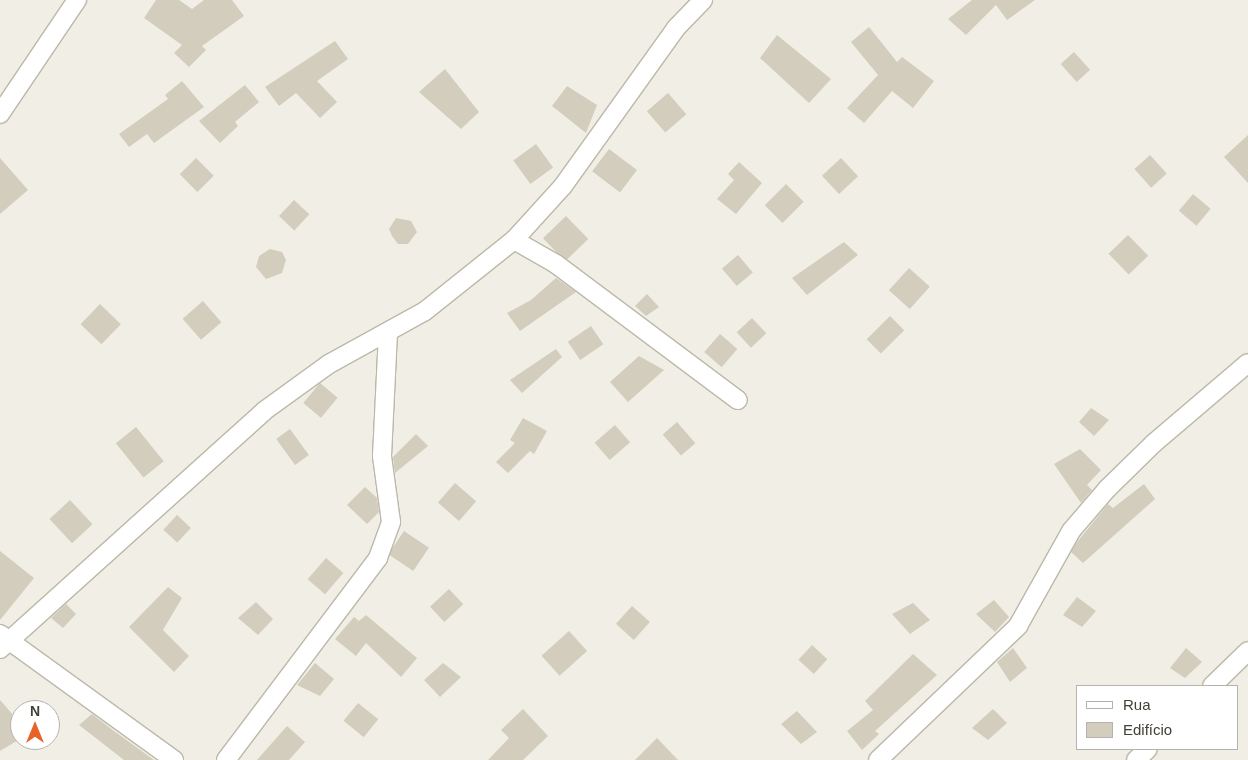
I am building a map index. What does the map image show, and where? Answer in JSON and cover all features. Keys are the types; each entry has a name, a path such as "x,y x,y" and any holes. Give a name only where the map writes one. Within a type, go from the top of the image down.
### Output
{"street":[{"path":"0,114 77,0"},
{"path":"174,760 2,641 264,411 330,364 388,334 455,290 514,240 563,186 676,28 703,0"},
{"path":"514,240 556,264 738,400"},
{"path":"226,760 378,558 391,522 382,456 388,334"},
{"path":"878,760 1018,626 1071,531 1107,489 1248,363"},
{"path":"1213,685 1248,651"},
{"path":"1136,760 1147,750"}],"building":[{"path":"156,0 179,0 192,9 204,0 232,0 244,16 202,46 206,50 189,67 174,53 182,45 144,18"},
{"path":"972,0 1035,0 1007,20 996,5 966,35 948,19"},
{"path":"869,27 897,62 902,57 934,81 913,108 892,91 864,123 847,108 878,75 851,42"},
{"path":"777,35 831,79 809,103 760,58"},
{"path":"335,41 348,59 317,81 337,102 320,118 296,93 279,106 265,87"},
{"path":"1074,52 1090,70 1077,82 1061,64"},
{"path":"445,69 479,112 461,129 419,92"},
{"path":"182,81 204,107 154,143 147,134 129,147 119,134 168,99 165,95"},
{"path":"245,85 259,102 235,122 238,126 220,143 199,121"},
{"path":"567,86 597,105 586,133 552,106"},
{"path":"668,93 686,114 665,133 647,111"},
{"path":"1248,135 1248,183 1224,157"},
{"path":"536,144 553,167 530,184 513,160"},
{"path":"609,149 637,170 620,192 592,171"},
{"path":"1150,155 1167,174 1151,188 1134,169"},
{"path":"0,158 28,190 0,214"},
{"path":"196,158 214,176 197,192 180,174"},
{"path":"841,158 858,176 839,194 822,176"},
{"path":"739,162 762,183 736,214 717,199 734,180 728,174"},
{"path":"786,184 804,202 782,223 765,205"},
{"path":"1193,194 1211,209 1196,226 1179,211"},
{"path":"294,200 309,214 294,230 279,216"},
{"path":"566,216 588,239 565,261 543,238"},
{"path":"396,218 411,221 417,232 408,244 398,244 392,236 389,229"},
{"path":"1128,235 1148,256 1129,275 1109,254"},
{"path":"844,242 858,255 807,295 792,278"},
{"path":"270,249 282,252 286,260 282,273 266,279 256,267 259,256"},
{"path":"738,255 753,273 737,286 722,268"},
{"path":"909,268 930,287 910,309 889,290"},
{"path":"556,278 576,292 520,331 507,313 531,300"},
{"path":"647,294 659,307 646,316 635,306"},
{"path":"203,301 221,322 201,340 183,319"},
{"path":"100,304 121,324 101,344 81,324"},
{"path":"890,316 904,330 881,353 867,339"},
{"path":"752,318 766,333 751,348 737,332"},
{"path":"591,326 603,344 580,360 568,342"},
{"path":"720,334 737,349 722,367 704,352"},
{"path":"556,349 562,357 522,393 510,380"},
{"path":"639,356 664,370 628,402 610,382"},
{"path":"320,383 338,398 321,418 303,403"},
{"path":"1091,408 1109,420 1094,436 1079,422"},
{"path":"523,418 547,431 534,454 530,451 508,473 496,462 515,443 510,440"},
{"path":"677,422 695,443 681,456 663,434"},
{"path":"615,425 630,442 610,460 595,443"},
{"path":"136,427 164,461 143,478 116,443"},
{"path":"290,429 309,455 295,465 276,439"},
{"path":"416,434 428,446 395,473 393,457"},
{"path":"1080,449 1101,470 1087,485 1092,490 1081,503 1054,464"},
{"path":"455,483 476,501 459,521 438,503"},
{"path":"1144,484 1155,499 1083,563 1071,552 1077,542 1108,504 1113,508"},
{"path":"365,487 377,498 379,512 367,524 347,505"},
{"path":"70,500 93,524 72,543 50,519"},
{"path":"177,515 191,528 177,543 163,530"},
{"path":"404,531 429,548 413,571 388,554"},
{"path":"0,551 34,578 0,620"},
{"path":"326,558 343,573 325,594 308,579"},
{"path":"168,587 182,598 163,630 189,656 174,672 129,627"},
{"path":"449,589 463,604 444,622 430,607"},
{"path":"1077,597 1096,611 1082,627 1063,615"},
{"path":"994,600 1009,617 995,632 976,614"},
{"path":"256,602 273,619 258,635 238,618"},
{"path":"913,603 930,620 910,634 892,614"},
{"path":"66,604 76,614 63,628 51,618"},
{"path":"632,606 650,622 634,640 616,624"},
{"path":"366,615 417,658 401,677 366,643 356,656 335,639 354,617 359,621"},
{"path":"569,631 587,651 560,676 542,656"},
{"path":"812,645 827,659 814,674 798,660"},
{"path":"1013,648 1027,668 1010,682 997,662"},
{"path":"1186,648 1202,662 1185,678 1170,668"},
{"path":"913,654 937,675 875,731 879,734 862,750 847,731 873,710 865,701"},
{"path":"315,663 334,679 320,696 297,685"},
{"path":"443,663 461,677 440,697 424,680"},
{"path":"0,700 10,712 10,745 0,751"},
{"path":"358,703 378,719 364,737 344,721"},
{"path":"523,709 548,736 523,760 488,760 509,738 501,730"},
{"path":"993,709 1007,723 988,740 972,728"},
{"path":"797,711 817,732 801,744 781,724"},
{"path":"92,714 154,760 124,760 79,725"},
{"path":"287,726 305,742 289,760 257,760"},
{"path":"657,738 678,760 635,760"}]}
